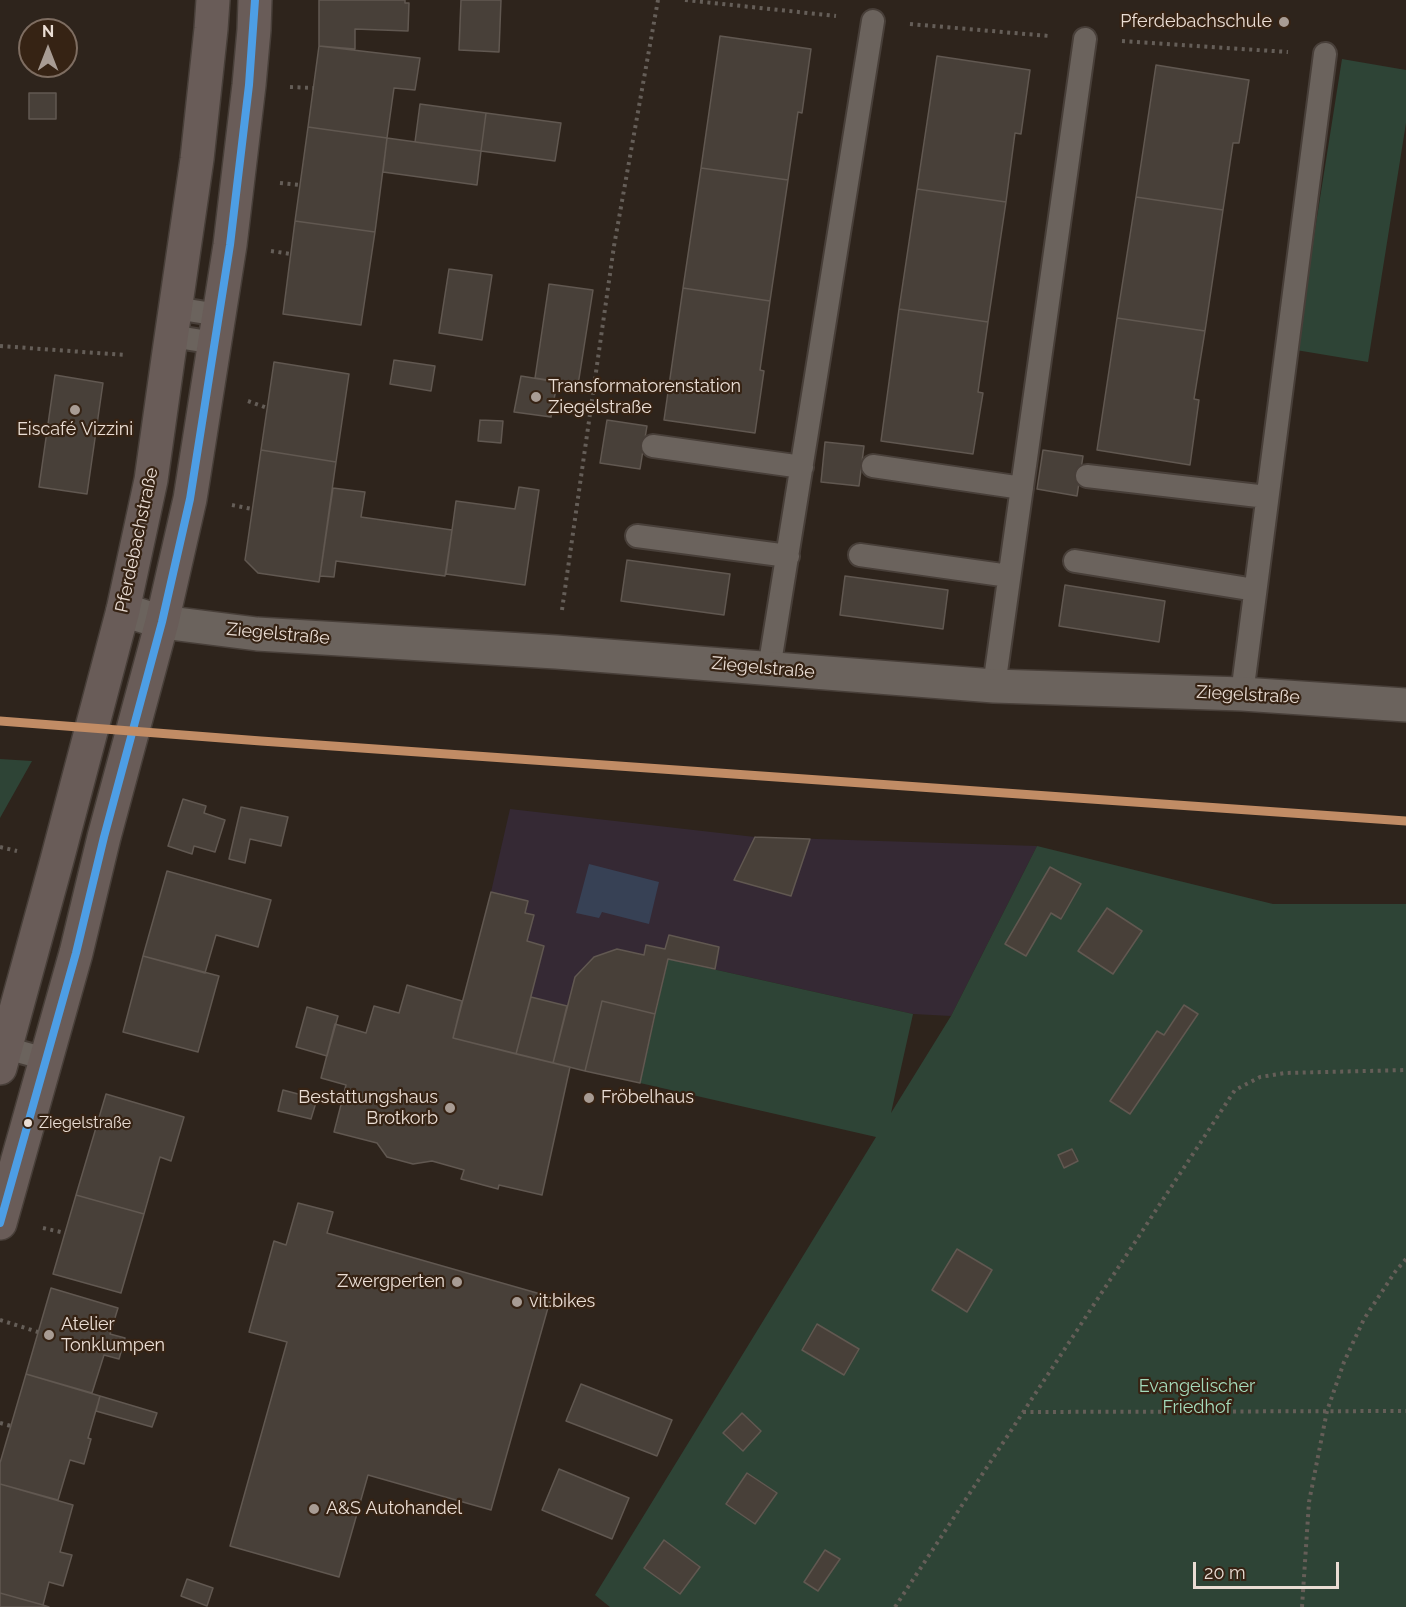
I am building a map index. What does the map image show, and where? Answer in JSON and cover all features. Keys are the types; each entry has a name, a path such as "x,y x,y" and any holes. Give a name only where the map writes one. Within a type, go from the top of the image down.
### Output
{"main road":[{"name":"Pferdebachstraße","path":"3,1058 123,610 152,480 197,159 213,0"},
{"path":"0,1220 76,953 104,837 162,622 190,499 230,245 249,85 255,0"}],"street":[{"name":"Ziegelstraße","path":"123,610 162,622 258,634 556,652 994,686 1242,694 1406,705"}],"lane":[{"path":"770,669 873,21"},
{"path":"994,686 1085,39"},
{"path":"1242,694 1325,54"},
{"path":"171,335 217,329"},
{"path":"653,446 802,467"},
{"path":"873,466 1022,488"},
{"path":"1087,476 1267,497"},
{"path":"637,536 788,556"},
{"path":"860,555 1009,576"},
{"path":"1075,561 1255,590"},
{"path":"66,825 104,837"},
{"path":"3,1058 46,1059"}],"path":[{"path":"556,652 614,246 658,0"},
{"path":"685,0 873,21 1085,39 1325,54"},
{"path":"0,346 171,335"},
{"path":"895,1607 1236,1090 1260,1077 1286,1073 1406,1070"},
{"path":"1302,1607 1309,1502 1327,1411 1344,1362 1364,1319 1406,1259"},
{"path":"0,1320 38,1332"},
{"path":"1023,1412 1406,1411"},
{"path":"0,1423 11,1426"}],"shaded area":[{"path":"510,809 755,837 1037,846 951,1016 913,1014 668,959 640,1083 453,1038"}],"green space":[{"path":"1342,59 1406,70 1406,123 1368,362 1296,350"},
{"path":"0,759 32,761 0,818"},
{"name":"Evangelischer Friedhof","path":"1037,846 1273,904 1406,904 1406,1607 610,1607 595,1595 876,1137 640,1083 668,959 913,1014 891,1113 951,1016"}],"water":[{"path":"589,864 659,882 649,924 602,912 599,918 576,913"}],"building":[{"path":"319,0 405,0 405,3 409,3 408,31 355,29 355,49 319,46"},
{"path":"461,0 501,0 499,52 459,50"},
{"path":"720,36 811,49 802,113 798,112 788,180 701,168"},
{"path":"319,46 420,58 415,90 394,88 387,138 308,127"},
{"path":"937,56 1030,70 1021,134 1015,133 1006,202 917,189"},
{"path":"1156,65 1249,80 1239,143 1233,143 1223,210 1136,197"},
{"path":"29,93 56,93 56,119 29,119"},
{"path":"420,104 486,113 481,151 415,142"},
{"path":"486,113 561,123 555,161 481,151"},
{"path":"308,127 387,138 375,232 295,221"},
{"path":"387,138 481,151 477,185 383,172"},
{"path":"701,168 788,180 770,301 683,288"},
{"path":"917,189 1006,202 988,322 899,309"},
{"path":"1136,197 1223,210 1205,331 1117,318"},
{"path":"295,221 375,232 361,325 283,314"},
{"path":"449,269 492,275 482,340 439,333"},
{"path":"549,284 593,290 578,385 535,378"},
{"path":"683,288 770,301 760,370 764,371 755,433 664,420"},
{"path":"899,309 988,322 978,392 983,393 973,454 881,441"},
{"path":"1117,318 1205,331 1194,399 1199,400 1190,465 1097,450"},
{"path":"394,360 435,366 431,391 390,384"},
{"path":"274,362 349,374 336,462 261,450"},
{"name":"Eiscafé Vizzini","path":"55,375 103,383 87,494 39,487"},
{"name":"Transformatorenstation Ziegelstraße","path":"521,376 557,382 551,417 514,412"},
{"path":"480,420 503,421 501,443 478,441"},
{"path":"607,420 647,426 640,469 600,463"},
{"path":"825,442 864,446 859,486 821,482"},
{"path":"261,450 336,462 319,582 258,573 245,560"},
{"path":"1043,450 1083,456 1077,496 1037,489"},
{"path":"519,487 539,490 525,585 446,574 456,501 515,509"},
{"path":"333,488 365,492 361,517 452,530 445,576 336,561 334,577 320,576"},
{"path":"627,560 730,574 724,615 621,601"},
{"path":"845,576 948,590 943,629 840,615"},
{"path":"1065,585 1165,601 1159,642 1059,626"},
{"path":"183,799 206,806 204,813 225,820 215,852 194,846 192,854 168,846"},
{"path":"241,807 288,817 281,846 250,839 245,863 229,859"},
{"path":"755,837 810,839 791,896 734,880"},
{"path":"1050,867 1081,884 1061,919 1051,913 1026,956 1005,944"},
{"path":"167,871 271,900 258,947 216,935 205,973 143,956"},
{"path":"491,892 528,901 525,913 534,915 527,941 544,946 516,1054 453,1038"},
{"path":"1107,908 1142,931 1113,974 1078,951"},
{"path":"669,935 719,947 715,969 668,959 655,1014 602,1001 585,1071 553,1063 575,977 594,957 617,949 644,955 646,945 665,949"},
{"path":"143,956 219,976 198,1052 123,1032"},
{"name":"Bestattungshaus Brotkorb","path":"407,985 462,1001 453,1038 570,1067 542,1195 499,1185 498,1189 461,1179 464,1170 432,1161 413,1164 387,1157 377,1143 334,1132 346,1085 321,1078 335,1024 366,1033 374,1006 399,1013"},
{"path":"531,997 567,1006 553,1063 516,1054"},
{"path":"602,1001 655,1014 640,1083 585,1071"},
{"path":"1184,1005 1198,1014 1130,1114 1110,1101 1157,1031 1164,1035"},
{"path":"307,1007 338,1016 327,1056 296,1047"},
{"path":"283,1090 317,1099 311,1119 278,1111"},
{"path":"106,1094 184,1117 171,1161 160,1157 144,1214 76,1195"},
{"path":"1072,1149 1078,1161 1064,1168 1058,1155"},
{"path":"76,1195 144,1214 121,1293 53,1274"},
{"path":"298,1203 333,1212 327,1233 551,1297 491,1510 368,1475 339,1577 230,1546 287,1342 249,1332 274,1241 286,1245"},
{"path":"957,1249 992,1270 967,1312 932,1290"},
{"path":"51,1288 118,1308 110,1334 125,1338 119,1359 104,1355 92,1393 26,1374"},
{"path":"817,1324 859,1349 844,1375 802,1350"},
{"path":"26,1374 100,1396 88,1438 91,1439 84,1464 70,1460 58,1500 0,1484 0,1463"},
{"path":"581,1384 672,1420 657,1456 566,1421"},
{"path":"100,1396 157,1413 152,1427 96,1411"},
{"path":"742,1413 761,1431 743,1451 723,1433"},
{"path":"559,1469 629,1498 612,1539 542,1510"},
{"path":"747,1473 777,1493 755,1524 726,1504"},
{"path":"0,1484 73,1505 60,1552 72,1555 63,1586 49,1582 43,1605 0,1593"},
{"path":"664,1540 700,1567 680,1594 644,1568"},
{"path":"825,1550 840,1559 818,1591 804,1582"},
{"path":"187,1579 213,1588 207,1606 181,1596"},
{"path":"0,1593 43,1605 49,1607 0,1607"}],"transit line":[{"path":"0,1223 76,953 104,837 162,622 190,499 230,245 249,85 255,0"},
{"path":"0,721 1406,821"}],"place":[{"name":"Pferdebachschule","path":"1284,22"},
{"name":"Transformatorenstation Ziegelstraße","path":"536,397"},
{"name":"Eiscafé Vizzini","path":"75,410"},
{"name":"Fröbelhaus","path":"589,1098"},
{"name":"Bestattungshaus Brotkorb","path":"450,1108"},
{"name":"Ziegelstraße","path":"28,1123"},
{"name":"Zwergperten","path":"457,1282"},
{"name":"vit:bikes","path":"517,1302"},
{"name":"Atelier Tonklumpen","path":"49,1335"},
{"name":"A&S Autohandel","path":"314,1509"}]}
